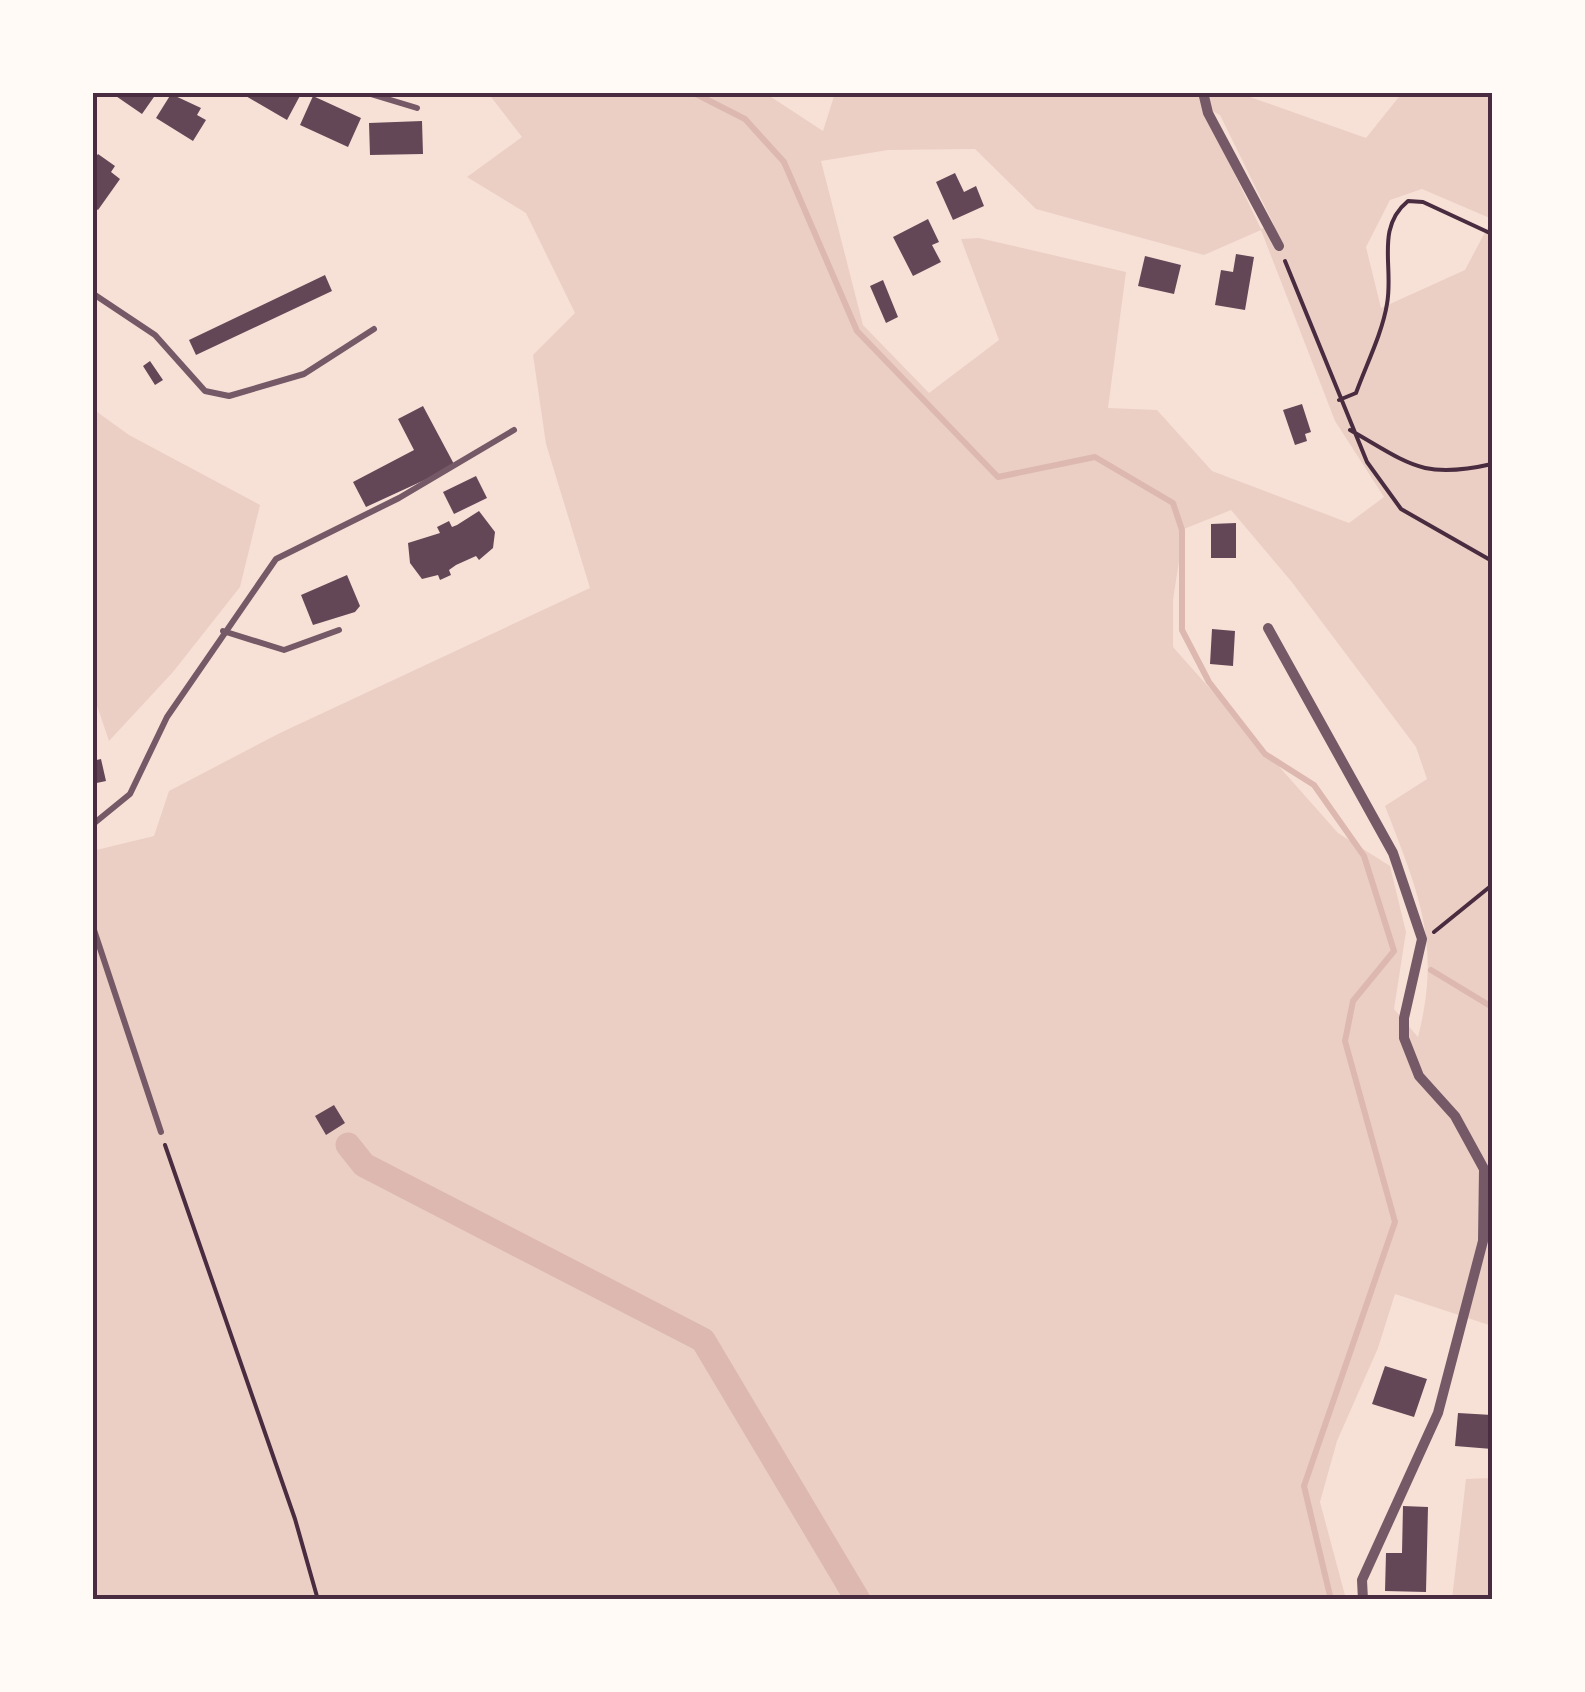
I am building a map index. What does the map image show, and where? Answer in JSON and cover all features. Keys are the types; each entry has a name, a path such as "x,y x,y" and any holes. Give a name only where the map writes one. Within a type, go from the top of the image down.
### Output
{"street":[{"path":"1202,92 1208,113 1279,246"},
{"path":"1268,628 1393,852 1422,940 1404,1018 1404,1038 1419,1076 1455,1116 1484,1169 1485,1224 1438,1414 1362,1580 1364,1600"}],"lane":[{"path":"364,92 417,108"},
{"path":"92,293 155,335 205,391 229,396 304,374 374,329"},
{"path":"92,825 130,794 167,717 223,631 285,553 399,498 514,430"},
{"path":"223,631 284,650 339,630"},
{"path":"92,924 161,1132"}],"path":[{"path":"1339,400 1356,393 1388,303 1387,240 1394,212 1408,201 1424,202 1492,234"},
{"path":"1279,246 1350,430 1367,462 1401,509 1492,561"},
{"path":"1350,430 1412,466 1440,473 1492,464"},
{"path":"1422,940 1448,924 1492,885"},
{"path":"161,1132 222,1320 296,1520 318,1600"}],"shaded area":[{"path":"1236,92 1366,138 1402,93 1492,93 1492,219 1492,1175 1478,1204 1492,1213 1492,1326 1395,1294 1378,1348 1337,1441 1320,1502 1346,1599 93,1599 92,851 154,836 169,791 280,733 590,588 546,444 533,355 575,313 526,213 467,177 522,137 488,93 765,93 823,131 835,93","holes":["1202,106 1220,115 1274,225 1261,229","975,149 1036,209 1204,255 1261,230 1335,421 1384,497 1349,523 1212,471 1157,410 1108,408 1126,272 979,238 961,239 999,340 929,393 863,325 821,161 888,150","1422,189 1492,219 1465,270 1381,308 1366,247 1390,200","1231,510 1291,581 1416,747 1427,779 1385,806 1416,892 1427,945 1425,1004 1418,1037 1394,1009 1406,932 1390,866 1338,833 1173,647 1173,600 1184,529"]},
{"path":"93,409 129,435 260,505 240,587 173,672 109,741 92,691"},
{"path":"1492,1478 1492,1599 1452,1599 1466,1479"}],"building":[{"path":"110,92 154,92 156,94 142,114"},
{"path":"239,92 302,92 287,120"},
{"path":"171,94 201,108 197,115 206,120 193,141 156,118"},
{"path":"313,96 361,118 348,147 300,125"},
{"path":"422,121 423,154 370,155 369,123"},
{"path":"98,154 115,166 111,172 120,179 98,210 92,206 92,162"},
{"path":"955,173 964,192 976,186 984,206 953,220 936,182"},
{"path":"928,219 939,242 932,245 941,262 913,276 893,237"},
{"path":"1236,254 1254,257 1245,310 1215,305 1221,270 1233,272"},
{"path":"1145,256 1181,265 1174,294 1138,286"},
{"path":"325,275 332,291 196,355 189,340"},
{"path":"883,280 898,317 886,323 870,286"},
{"path":"150,361 163,380 155,385 143,366"},
{"path":"1302,404 1311,432 1305,434 1307,441 1295,445 1283,410"},
{"path":"423,406 455,466 366,507 353,482 414,450 398,419"},
{"path":"476,476 487,498 454,514 443,492"},
{"path":"479,511 495,532 493,548 479,560 476,556 456,565 449,570 451,575 440,580 438,575 422,579 410,563 408,543 440,533 437,527 449,521 452,527"},
{"path":"1236,523 1236,558 1211,558 1211,524"},
{"path":"347,575 360,606 355,612 313,625 301,595"},
{"path":"1212,629 1235,631 1233,666 1210,664"},
{"path":"101,759 106,781 92,784 92,761"},
{"path":"334,1105 345,1123 326,1135 315,1116"},
{"path":"1385,1366 1427,1379 1414,1417 1372,1404"},
{"path":"1458,1413 1492,1415 1492,1449 1455,1446"},
{"path":"1403,1506 1428,1507 1426,1592 1385,1591 1386,1553 1402,1553"}],"waterway":[{"path":"692,92 745,119 784,162 857,331 998,477 1095,457 1173,503 1182,530 1182,630 1209,682 1265,754 1314,785 1364,856 1394,951 1353,1001 1345,1041 1395,1222 1304,1486 1331,1600"},
{"path":"1488,92 1492,97"},
{"path":"1431,970 1492,1007"},
{"path":"348,1145 364,1165 703,1340 858,1600"}]}
